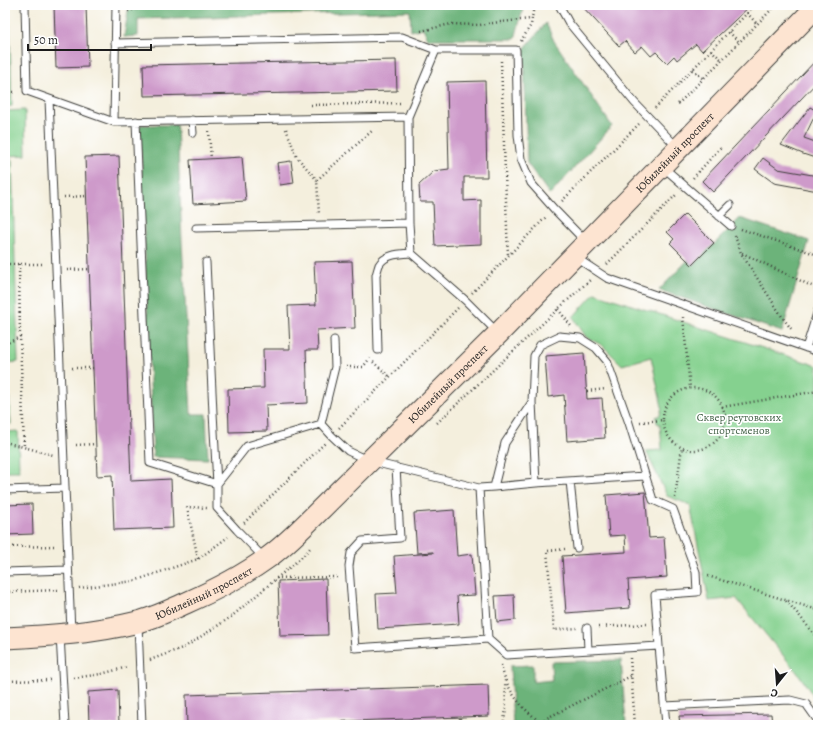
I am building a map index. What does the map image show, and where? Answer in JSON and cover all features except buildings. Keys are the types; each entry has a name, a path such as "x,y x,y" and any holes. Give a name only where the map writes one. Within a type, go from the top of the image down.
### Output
{"street":[{"name":"Юбилейный проспект","path":"5,638 65,634 138,622 169,611 201,596 236,578 266,560 311,519 580,250 812,7"}],"lane":[{"path":"25,5 27,91 114,122 408,117"},
{"path":"114,122 116,5"},
{"path":"559,5 569,24 647,116 678,148"},
{"path":"115,43 402,37 436,50 516,50 518,135 521,159 531,183 554,209 580,250 598,273 607,278 682,305 818,352"},
{"path":"436,50 408,117 409,223 411,253 465,300 498,333"},
{"path":"49,99 68,570 65,634 65,725"},
{"path":"192,120 193,133"},
{"path":"136,121 150,463 217,484"},
{"path":"661,166 731,226"},
{"path":"719,216 730,205"},
{"path":"196,228 409,223"},
{"path":"378,350 376,275 380,264 387,257 411,253"},
{"path":"206,262 217,508 266,560"},
{"path":"806,348 818,310"},
{"path":"536,483 532,402 534,356 540,345 559,336 580,338 596,348 607,361 629,423 653,500 673,509 696,572 697,592 655,595 666,725"},
{"path":"321,424 335,367 334,340"},
{"path":"494,486 505,443 532,402"},
{"path":"217,484 247,446 321,424"},
{"path":"321,424 348,451 369,461 479,488 645,476"},
{"path":"396,468 400,538 362,541 351,553 349,566 355,648 488,639"},
{"path":"570,481 577,548"},
{"path":"5,490 65,488"},
{"path":"479,488 488,639 506,655 659,646"},
{"path":"5,572 68,570"},
{"path":"138,622 142,725"},
{"path":"587,628 588,650"},
{"path":"664,706 790,700 806,704 818,721"}],"path":[{"path":"116,14 152,5"},
{"path":"516,50 531,25 534,5"},
{"path":"5,592 68,590 134,581 198,560 237,530 332,436 755,5"},
{"path":"678,104 772,9 768,5"},
{"path":"747,14 757,24"},
{"path":"402,37 451,24 480,25 532,19"},
{"path":"729,32 739,42"},
{"path":"500,50 508,256"},
{"path":"711,50 722,60"},
{"path":"693,69 703,79"},
{"path":"317,180 375,128 376,118"},
{"path":"282,119 297,157 317,180 320,225"},
{"path":"209,120 211,159"},
{"path":"558,309 598,273 685,186 721,147"},
{"path":"64,197 87,196"},
{"path":"731,226 741,253 792,330"},
{"path":"731,226 818,255"},
{"path":"741,253 818,289"},
{"path":"5,264 56,264"},
{"path":"19,264 24,447"},
{"path":"67,270 90,270"},
{"path":"682,305 690,388"},
{"path":"5,344 20,337"},
{"path":"335,367 363,367 378,350"},
{"path":"370,359 390,377"},
{"path":"72,368 93,368"},
{"path":"690,388 709,392 717,398 725,415 721,433 716,441 700,449 682,447 675,443 665,429 663,420 664,411 673,396 690,388"},
{"path":"587,391 617,389"},
{"path":"722,407 818,391"},
{"path":"629,423 663,420"},
{"path":"6,443 64,458"},
{"path":"76,445 96,444"},
{"path":"673,509 682,447"},
{"path":"198,560 187,507 217,508"},
{"path":"5,547 67,545"},
{"path":"577,548 547,550 554,630 657,623"},
{"path":"696,572 818,610"},
{"path":"276,578 302,579 350,576"},
{"path":"785,600 818,639"},
{"path":"140,664 185,647 231,617"},
{"path":"497,647 504,678 506,710 503,725"},
{"path":"629,648 635,725"},
{"path":"529,725 539,722 632,676"},
{"path":"504,678 512,693 523,707 542,725"},
{"path":"5,703 5,721"},
{"path":"460,718 460,725"},
{"path":"411,719 411,725"},
{"path":"361,721 362,725"}],"green space":[{"path":"5,5 9,5 12,106 5,107"},
{"path":"129,5 524,5 515,39 428,39 423,28 411,31 410,11 138,19 138,36 124,37"},
{"path":"546,23 554,41 612,126 550,195 527,163 524,50"},
{"path":"25,110 26,155 5,156 5,111"},
{"path":"140,125 177,125 191,414 206,414 208,459 153,457"},
{"path":"5,159 12,160 18,362 5,363"},
{"path":"740,218 809,241 782,332 659,290 688,260 693,265"},
{"name":"Сквер реутовских спортсменов","path":"595,293 818,366 818,703 800,676 736,598 709,601 690,505 667,496 646,451 662,450 660,424 657,423 656,417 660,415 662,407 651,357 622,365 602,345 586,337 573,317"},
{"path":"5,368 7,368 11,424 5,425"},
{"path":"18,431 19,471 5,471 5,432"},
{"path":"621,660 626,725 513,725 510,666 533,665 533,682 552,680 551,662"}]}
